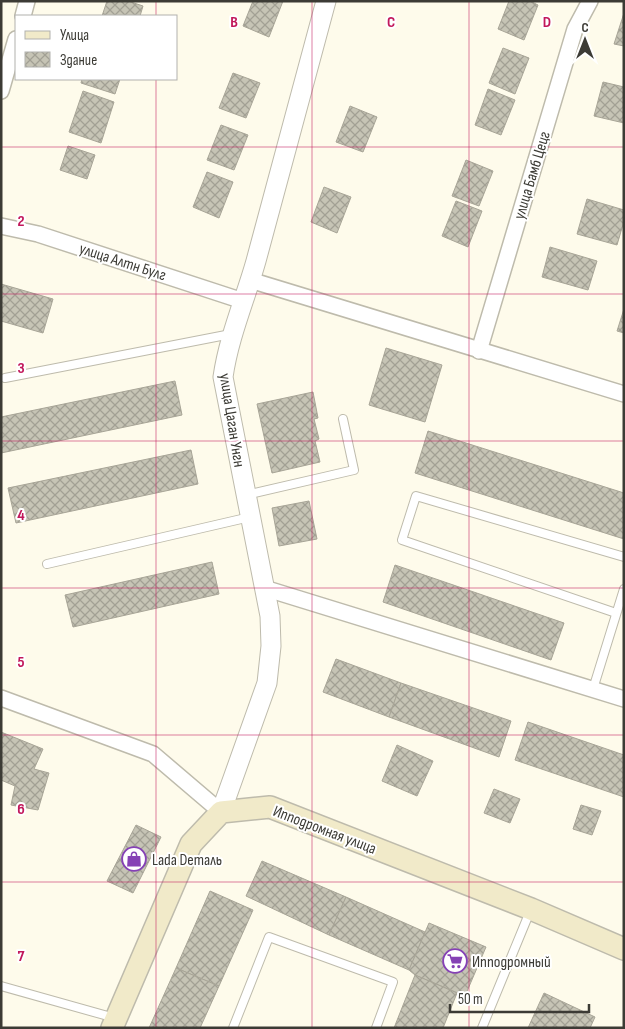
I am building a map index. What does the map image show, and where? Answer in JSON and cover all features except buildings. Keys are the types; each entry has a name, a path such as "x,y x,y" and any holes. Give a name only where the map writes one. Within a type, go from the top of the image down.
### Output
{"main road":[{"name":"Ипподромная улица","path":"221,812 270,807 531,909 624,948"},
{"path":"115,1023 191,844 221,812"}],"street":[{"path":"23,15 27,1"},
{"name":"улица Цаган Унгн","path":"221,812 267,683 271,646 270,616 223,377 231,334 250,280 326,1"},
{"name":"улица Бамб Цецг","path":"480,352 493,299 575,28 590,1"},
{"path":"1,91 15,42"},
{"name":"улица Алтн Булг","path":"1,226 38,234 243,301"},
{"path":"250,280 480,352 624,394"},
{"path":"264,588 624,698"},
{"path":"1,698 153,754 221,812"}],"lane":[{"path":"5,378 231,334"},
{"path":"246,495 354,470 343,419"},
{"path":"616,613 402,540 416,496 624,557"},
{"path":"47,564 250,516"},
{"path":"593,688 624,590"},
{"path":"482,1028 531,909"},
{"path":"233,1028 269,937 393,982 376,1028"},
{"path":"1,986 115,1023"}],"place":[{"name":"Lada Dеталь","path":"134,859"},
{"name":"Ипподромный","path":"455,961"}]}
